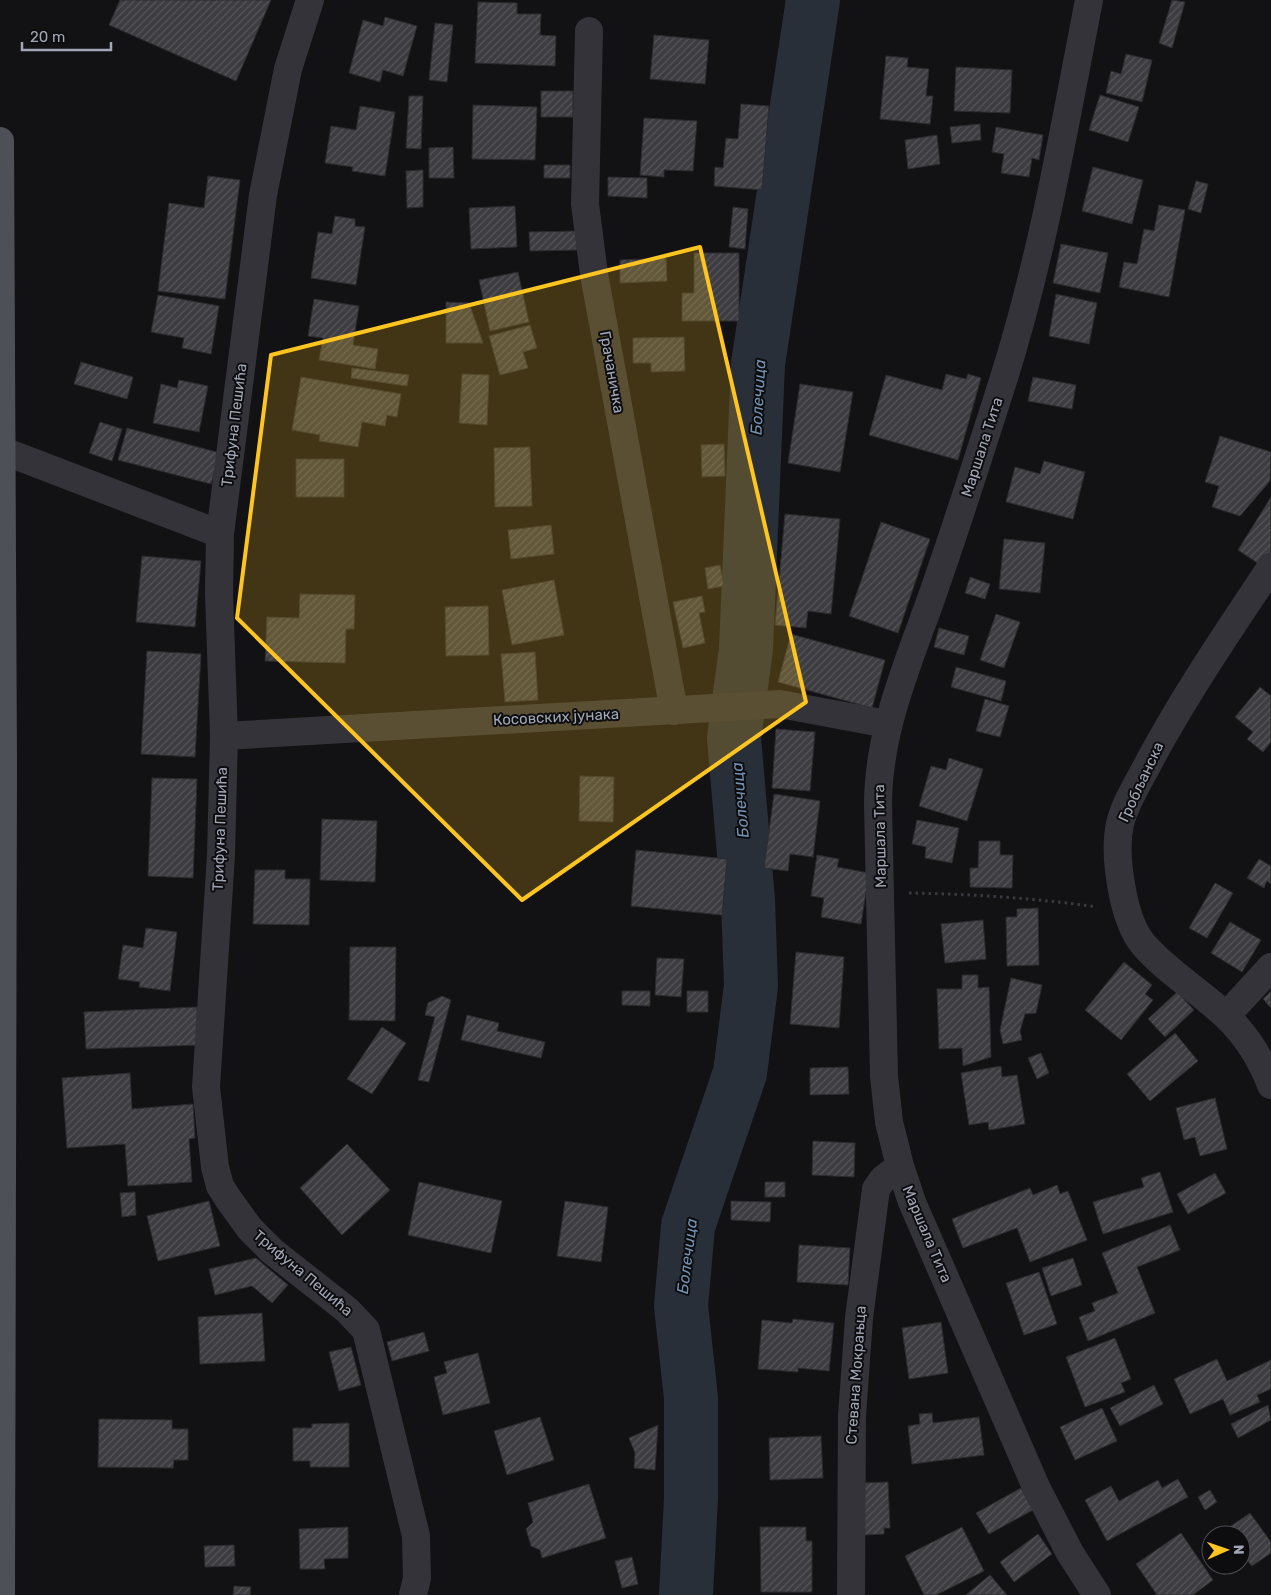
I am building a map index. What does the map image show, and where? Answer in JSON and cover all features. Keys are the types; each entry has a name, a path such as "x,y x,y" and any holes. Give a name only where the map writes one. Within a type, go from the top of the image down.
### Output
{"main road":[{"path":"0,141 1,1595"}],"street":[{"name":"Трифуна Пешића","path":"310,0 288,69 263,196 220,534 219,594 224,736 221,855 206,1087 215,1168 220,1186 250,1229 272,1252 357,1318 366,1330 416,1536 417,1578 413,1595"},
{"name":"Маршала Тита","path":"1089,0 1045,224 1026,308 952,539 887,724 878,782 884,1076 889,1122 900,1166 916,1210 1037,1489 1070,1553 1097,1595"},
{"name":"Грачаничка","path":"589,31 585,204 588,230 674,710"},
{"path":"1,435 220,534"},
{"name":"Гробљанска","path":"1271,568 1171,722 1124,812 1120,826 1118,862 1130,922 1141,942 1158,961 1226,1016 1261,1060 1271,1085"},
{"name":"Косовских јунака","path":"224,736 780,704 887,724"},
{"path":"1226,1016 1271,967"},
{"name":"Стевана Мокрањца","path":"851,1595 852,1416 859,1318 876,1189 883,1178 900,1166"}],"path":[{"path":"881,893 960,894 1018,898 1056,901 1128,912"}],"highlighted area":[{"path":"700,247 806,702 522,900 237,618 271,355"}],"building":[{"path":"120,0 271,0 236,81 109,25"},
{"path":"1172,0 1185,2 1172,48 1159,43"},
{"path":"478,2 517,3 517,14 541,14 540,35 556,36 555,66 475,63"},
{"path":"385,17 417,26 403,76 383,70 380,82 349,73 363,20 383,26"},
{"path":"435,23 453,25 447,82 429,80"},
{"path":"654,35 709,40 705,84 650,79"},
{"path":"1126,54 1152,60 1142,102 1106,93 1111,71 1121,74"},
{"path":"886,56 908,58 907,67 929,69 926,96 933,96 930,124 880,119"},
{"path":"956,67 1012,70 1010,113 954,111"},
{"path":"541,91 573,91 573,117 541,117"},
{"path":"1100,95 1139,107 1128,142 1089,130"},
{"path":"409,96 423,96 421,149 406,148"},
{"path":"741,104 769,106 762,190 714,186 715,167 723,168 726,138 738,139"},
{"path":"473,105 537,107 535,160 472,159"},
{"path":"360,106 395,112 385,176 352,171 353,167 325,163 331,126 356,130"},
{"path":"644,118 697,121 693,171 664,170 664,177 640,175"},
{"path":"980,124 981,140 952,143 950,127"},
{"path":"996,127 1043,135 1039,160 1032,158 1029,177 1001,173 1004,154 992,152"},
{"path":"937,135 940,164 908,169 905,140"},
{"path":"453,147 454,178 429,178 429,148"},
{"path":"544,165 570,165 570,178 544,178"},
{"path":"1093,167 1143,180 1132,224 1082,211"},
{"path":"423,170 423,207 407,208 406,171"},
{"path":"208,176 240,180 225,299 158,291 169,203 204,208"},
{"path":"608,177 647,178 647,198 608,196"},
{"path":"1196,181 1208,184 1201,213 1188,209"},
{"path":"1159,205 1185,210 1169,297 1119,287 1124,262 1137,264 1144,229 1154,231"},
{"path":"515,206 517,247 471,249 469,208"},
{"path":"733,207 748,209 745,249 729,247"},
{"path":"335,216 355,219 355,226 365,227 356,285 311,278 318,232 332,234"},
{"path":"576,231 577,250 530,251 529,232"},
{"path":"1061,244 1108,253 1100,293 1053,283"},
{"path":"694,253 739,253 739,321 682,321 682,293 694,293"},
{"path":"666,258 667,281 620,283 620,260"},
{"path":"518,272 529,322 490,331 479,280"},
{"path":"1056,294 1097,303 1089,344 1049,336"},
{"path":"158,295 219,306 211,354 182,348 184,338 151,332"},
{"path":"314,299 359,306 353,345 378,349 375,369 319,360 323,338 308,336"},
{"path":"446,302 469,303 483,343 446,343"},
{"path":"530,325 537,348 523,352 528,368 500,375 489,336"},
{"path":"684,337 685,371 651,372 651,363 633,363 633,338"},
{"path":"81,362 133,377 127,399 74,384"},
{"path":"352,368 409,375 407,386 351,378"},
{"path":"462,374 489,375 487,425 459,423"},
{"path":"946,374 966,379 968,374 981,378 958,460 869,435 886,375 942,390"},
{"path":"301,377 401,394 397,417 387,415 385,426 362,422 358,447 319,441 320,435 292,430"},
{"path":"1033,377 1076,385 1072,409 1028,401"},
{"path":"179,380 208,386 199,432 153,423 161,384 177,388"},
{"path":"800,384 853,392 840,472 788,463"},
{"path":"100,422 122,429 112,461 89,453"},
{"path":"127,428 220,453 211,484 118,460"},
{"path":"1220,436 1271,452 1270,481 1240,516 1212,507 1219,486 1205,482"},
{"path":"724,444 725,476 702,477 701,445"},
{"path":"530,447 532,506 495,507 494,448"},
{"path":"296,459 344,459 344,497 296,497"},
{"path":"1044,461 1085,472 1073,519 1006,502 1015,467 1040,474"},
{"path":"1271,497 1271,551 1262,566 1238,550"},
{"path":"785,514 840,519 831,614 808,611 806,628 775,625"},
{"path":"881,522 930,539 898,633 849,616"},
{"path":"551,525 554,554 511,559 508,530"},
{"path":"1004,539 1045,543 1040,593 999,589"},
{"path":"142,556 201,561 195,627 136,622"},
{"path":"720,565 724,586 708,589 705,568"},
{"path":"970,577 990,584 985,599 965,593"},
{"path":"554,580 564,635 512,645 502,590"},
{"path":"300,594 355,595 354,629 346,629 345,663 265,661 267,617 299,618"},
{"path":"702,596 705,612 699,613 705,643 683,648 673,602"},
{"path":"488,606 489,655 446,656 445,607"},
{"path":"996,614 1020,622 1004,668 980,660"},
{"path":"939,628 969,636 964,655 934,647"},
{"path":"791,634 885,660 872,708 778,682"},
{"path":"147,651 201,654 195,757 141,754"},
{"path":"535,652 538,700 505,702 501,654"},
{"path":"956,667 1006,681 1001,701 951,687"},
{"path":"1260,687 1271,696 1271,742 1263,752 1247,739 1253,732 1235,717"},
{"path":"985,699 1009,706 1000,737 976,731"},
{"path":"776,729 815,732 810,791 772,788"},
{"path":"949,758 983,769 967,821 919,806 931,766 946,770"},
{"path":"580,776 614,777 613,822 579,821"},
{"path":"152,778 197,779 193,878 148,876"},
{"path":"774,794 820,801 813,857 790,854 788,871 764,868"},
{"path":"322,819 377,821 375,882 320,880"},
{"path":"917,820 959,828 952,863 925,858 926,847 912,844"},
{"path":"979,841 1000,841 1000,855 1013,855 1012,888 970,887 970,868 978,868"},
{"path":"636,850 727,859 722,915 631,906"},
{"path":"817,855 839,859 837,867 869,873 861,924 821,917 824,898 811,896"},
{"path":"1259,859 1271,866 1271,884 1267,881 1264,888 1247,878"},
{"path":"255,870 285,870 285,879 310,879 309,925 253,924"},
{"path":"1215,883 1233,893 1207,938 1189,928"},
{"path":"1038,908 1039,965 1007,966 1006,917 1017,917 1017,909"},
{"path":"983,920 986,959 945,963 941,924"},
{"path":"1230,922 1261,940 1242,972 1211,953"},
{"path":"146,928 177,932 170,991 139,987 140,982 118,979 123,945 143,948"},
{"path":"350,947 396,947 395,1021 349,1020"},
{"path":"796,952 844,957 839,1028 790,1024"},
{"path":"657,958 684,959 681,997 655,995"},
{"path":"1124,962 1152,985 1145,994 1153,1000 1121,1040 1085,1010"},
{"path":"962,975 978,975 978,988 989,987 991,1057 963,1066 962,1048 939,1049 937,989 962,989"},
{"path":"1011,978 1042,985 1036,1013 1025,1014 1020,1031 1022,1040 1003,1044 1000,1030"},
{"path":"622,991 650,991 650,1006 622,1005"},
{"path":"687,991 708,991 708,1012 687,1012"},
{"path":"1271,991 1271,1008 1263,999"},
{"path":"1177,992 1194,1010 1165,1037 1148,1019"},
{"path":"442,996 451,1000 429,1082 418,1080 435,1017 425,1015 428,1003"},
{"path":"197,1007 198,1045 86,1049 84,1012"},
{"path":"467,1015 499,1023 497,1031 545,1042 541,1058 461,1040"},
{"path":"382,1027 406,1043 372,1094 347,1079"},
{"path":"1175,1033 1198,1061 1150,1101 1127,1074"},
{"path":"1041,1053 1049,1073 1037,1079 1028,1058"},
{"path":"1001,1066 1002,1077 1017,1075 1025,1124 989,1130 988,1122 969,1125 961,1073"},
{"path":"848,1067 849,1094 810,1095 810,1068"},
{"path":"130,1073 132,1109 193,1104 195,1138 189,1139 192,1182 128,1186 125,1144 67,1148 62,1078"},
{"path":"1215,1098 1227,1149 1200,1156 1195,1137 1184,1140 1176,1108"},
{"path":"813,1141 855,1143 854,1177 812,1175"},
{"path":"347,1144 390,1190 342,1235 300,1188"},
{"path":"1160,1172 1173,1212 1103,1234 1093,1202 1144,1187 1141,1178"},
{"path":"1215,1173 1226,1193 1188,1214 1177,1194"},
{"path":"419,1182 502,1201 491,1253 408,1235"},
{"path":"765,1182 785,1182 785,1197 765,1197"},
{"path":"1057,1185 1060,1194 1068,1191 1087,1240 1030,1262 1017,1228 963,1248 952,1219 1030,1188 1033,1195"},
{"path":"135,1192 136,1215 122,1217 120,1193"},
{"path":"209,1201 220,1246 158,1261 147,1216"},
{"path":"565,1201 608,1207 601,1262 557,1256"},
{"path":"731,1201 771,1202 770,1222 731,1220"},
{"path":"1170,1225 1180,1250 1137,1267 1155,1313 1088,1341 1079,1317 1095,1311 1092,1303 1118,1293 1102,1253"},
{"path":"799,1245 850,1248 848,1285 797,1282"},
{"path":"256,1258 288,1285 272,1303 252,1286 215,1295 209,1269"},
{"path":"1073,1258 1082,1285 1051,1296 1042,1268"},
{"path":"1039,1272 1057,1324 1024,1335 1006,1283"},
{"path":"262,1313 265,1361 200,1364 198,1317"},
{"path":"793,1319 834,1323 829,1371 798,1368 798,1372 758,1369 762,1320 792,1323"},
{"path":"941,1322 948,1373 909,1379 902,1328"},
{"path":"424,1332 429,1351 392,1361 387,1342"},
{"path":"1115,1338 1131,1379 1121,1383 1125,1392 1085,1407 1066,1357"},
{"path":"351,1347 361,1385 339,1391 329,1352"},
{"path":"478,1353 490,1403 443,1415 434,1377 447,1373 444,1362"},
{"path":"1217,1359 1227,1381 1271,1360 1271,1389 1257,1395 1260,1402 1230,1415 1223,1399 1190,1414 1174,1379"},
{"path":"1154,1385 1163,1404 1120,1426 1110,1408"},
{"path":"1268,1405 1271,1420 1238,1438 1231,1424"},
{"path":"1102,1408 1117,1441 1075,1460 1060,1427"},
{"path":"932,1413 933,1423 979,1417 984,1455 912,1464 908,1426 920,1424 919,1414"},
{"path":"540,1417 554,1460 507,1475 494,1431"},
{"path":"99,1419 172,1420 172,1429 188,1429 188,1460 174,1460 173,1468 98,1467"},
{"path":"349,1423 349,1467 310,1467 310,1461 293,1461 293,1428 312,1428 312,1424"},
{"path":"658,1425 655,1470 634,1468 635,1453 629,1438"},
{"path":"821,1436 823,1478 770,1480 769,1438"},
{"path":"1178,1479 1188,1497 1107,1541 1085,1500 1111,1486 1119,1501 1158,1480 1162,1488"},
{"path":"888,1482 890,1528 884,1528 884,1534 864,1535 862,1483"},
{"path":"589,1484 606,1538 542,1558 540,1550 531,1546 526,1529 533,1522 528,1503"},
{"path":"1021,1488 1033,1510 989,1534 976,1513"},
{"path":"1210,1490 1217,1502 1205,1510 1198,1497"},
{"path":"1250,1513 1271,1542 1271,1553 1252,1566 1251,1525 1233,1525"},
{"path":"348,1527 348,1558 324,1559 325,1569 300,1569 299,1529"},
{"path":"760,1527 806,1527 806,1541 812,1541 812,1592 761,1592"},
{"path":"962,1527 984,1571 936,1595 924,1595 905,1556"},
{"path":"1181,1533 1201,1562 1201,1575 1210,1575 1213,1580 1193,1595 1157,1595 1136,1564"},
{"path":"1038,1534 1052,1554 1014,1582 1000,1562"},
{"path":"234,1545 235,1566 205,1567 204,1546"},
{"path":"632,1557 638,1584 622,1588 615,1561"},
{"path":"990,1575 1007,1595 966,1595"},
{"path":"234,1586 251,1587 250,1595 233,1595"}],"waterway":[{"name":"Болечица","path":"686,1595 691,1498 691,1398 681,1306 688,1226 740,1073 751,986 748,900 734,738 746,649 758,364 813,0"}]}
